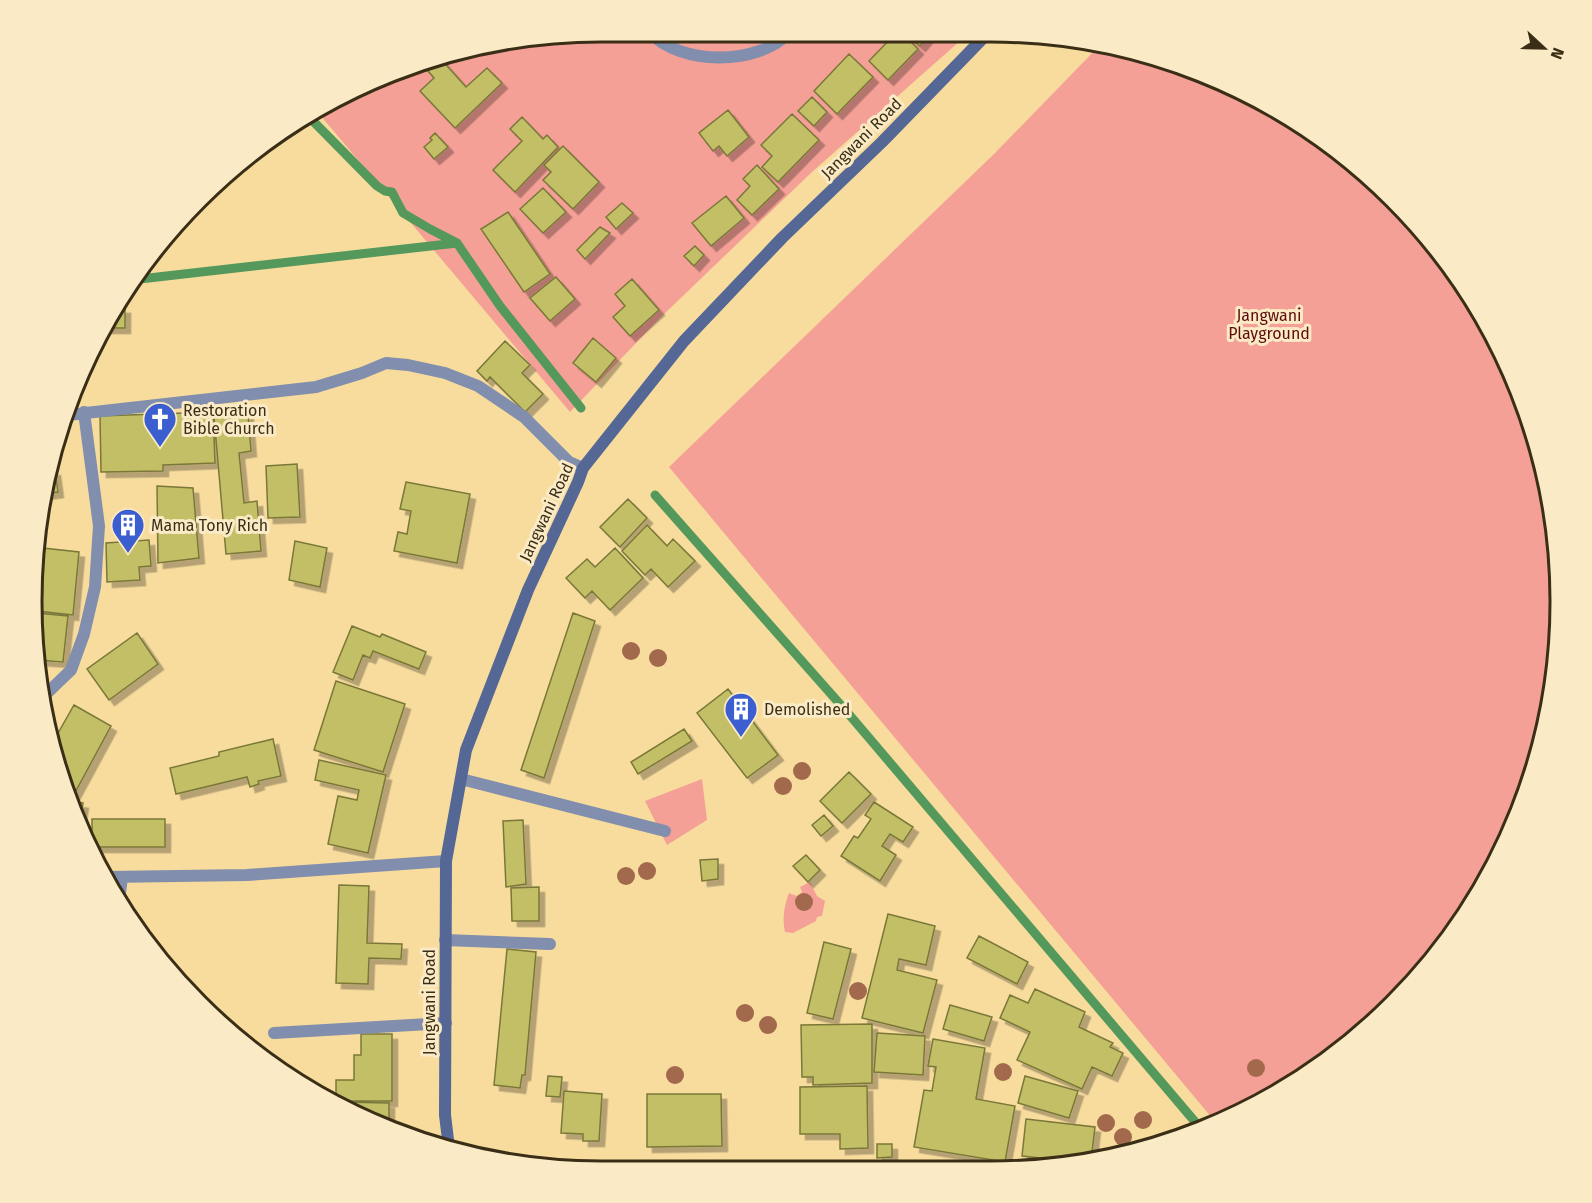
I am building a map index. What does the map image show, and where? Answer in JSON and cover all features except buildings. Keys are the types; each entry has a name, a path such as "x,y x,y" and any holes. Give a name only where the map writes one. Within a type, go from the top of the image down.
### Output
{"street":[{"path":"662,42 700,57 729,57 752,53 776,42"},
{"name":"Jangwani Road","path":"448,1139 445,1115 446,861 466,750 524,601 583,468 684,341 782,238 882,142 979,42"},
{"path":"75,414 316,387 386,363 408,365 445,373 478,386 524,417 569,462 583,468"},
{"path":"50,691 71,670 84,634 95,587 99,526 84,412"},
{"path":"461,779 665,831"},
{"path":"115,877 247,875 446,861"},
{"path":"121,887 122,877"},
{"path":"446,940 550,944"},
{"path":"274,1034 446,1023"}],"green space":[{"path":"602,42 959,42 812,172 662,316 570,412 322,117 387,85 422,72 457,61 528,47"},
{"name":"Jangwani Playground","path":"1093,52 1135,61 1205,85 1270,117 1301,136 1359,181 1386,206 1411,233 1456,291 1492,354 1507,387 1531,457 1539,492 1549,565 1549,638 1545,675 1531,746 1507,816 1492,849 1456,912 1411,970 1386,997 1359,1022 1301,1067 1270,1086 1210,1116 669,467 994,154"},
{"path":"702,779 707,820 667,845 645,801"},
{"path":"810,882 817,896 825,901 822,916 793,933 785,932 784,912 789,893 797,896 802,892 800,887"}],"waterway":[{"path":"314,122 377,186 392,192 403,213 457,243 500,306 581,408"},
{"path":"145,278 457,243"},
{"path":"655,495 847,712 1195,1122"}],"place":[{"name":"Restoration Bible Church","path":"160,448"},
{"name":"Mama Tony Rich","path":"128,554"},
{"name":"Demolished","path":"741,738"}]}
